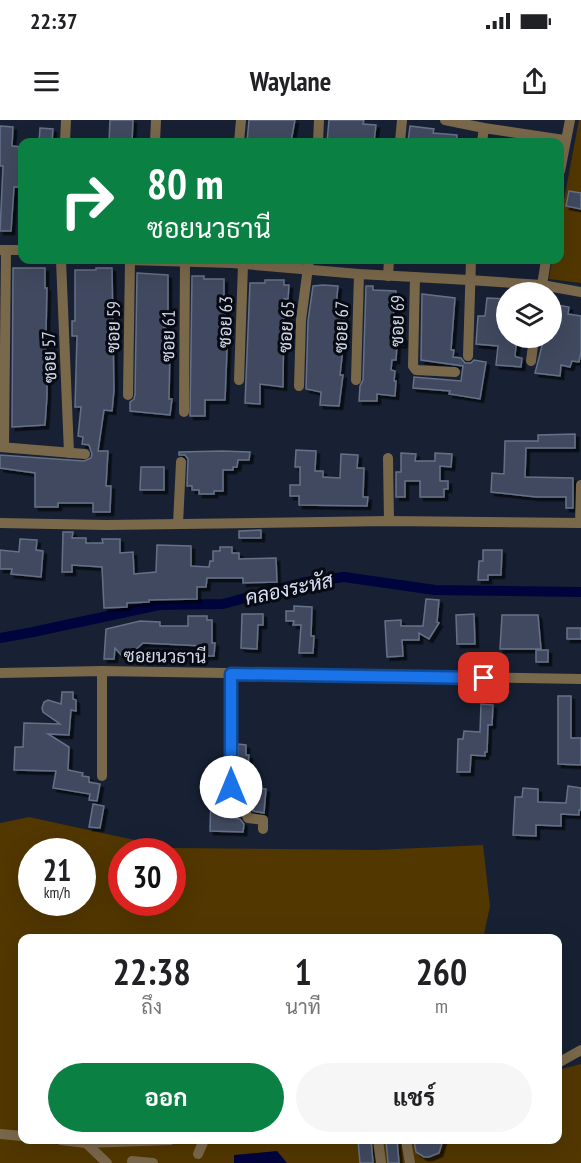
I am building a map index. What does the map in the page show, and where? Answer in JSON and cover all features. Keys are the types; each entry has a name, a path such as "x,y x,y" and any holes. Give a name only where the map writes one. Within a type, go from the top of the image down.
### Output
{"street":[{"path":"65,138 66,120"},
{"path":"155,138 156,120"},
{"path":"239,138 241,120"},
{"path":"318,138 319,120"},
{"path":"400,138 402,120"},
{"path":"445,120 471,122 484,128 551,138"},
{"path":"564,140 570,120"},
{"path":"483,138 484,128"},
{"path":"3,250 2,447 85,454"},
{"name":"ซอย 57","path":"61,264 69,453"},
{"name":"ซอย 59","path":"128,395 130,264"},
{"name":"ซอย 61","path":"184,412 185,264"},
{"name":"ซอย 63","path":"236,264 239,380"},
{"path":"272,264 308,265 359,274 496,283"},
{"path":"388,276 389,264"},
{"path":"468,356 471,264"},
{"path":"543,282 545,264"},
{"name":"ซอย 65","path":"299,386 301,320 308,265"},
{"name":"ซอย 67","path":"356,380 359,274"},
{"name":"ซอย 69","path":"415,277 413,366 416,370 455,372"},
{"path":"562,291 581,292"},
{"path":"531,361 533,348"},
{"path":"388,458 389,521"},
{"path":"178,524 181,462"},
{"path":"0,523 178,524 389,521 581,523 581,485"},
{"path":"102,671 102,776"},
{"name":"ซอยนวธานี","path":"0,673 102,671 581,679"},
{"path":"231,674 231,793 239,796 248,818 263,820 264,829"},
{"path":"562,1061 581,1050"},
{"path":"0,1134 18,1136"},
{"path":"87,1144 107,1163"},
{"path":"196,1159 202,1144"},
{"path":"379,1144 381,1163"},
{"path":"407,1144 411,1162"},
{"path":"132,1161 153,1163"}],"shaded area":[{"path":"579,120 581,120 581,283 549,279 551,264 564,264 564,200"},
{"path":"29,817 125,838 108,838 108,916 186,916 186,848 375,850 483,845 490,906 484,934 18,934 18,1144 562,1144 562,1069 581,1064 581,1163 0,1163 0,823"},
{"path":"277,1151 287,1163 234,1163 234,1155"}],"building":[{"path":"110,120 133,120 132,138 109,138"},
{"path":"249,120 295,120 292,138 247,138"},
{"path":"329,120 364,120 363,124 376,125 374,138 327,138"},
{"path":"0,126 13,127 12,146 18,147 18,187 14,187 11,231 0,231 3,166 0,166"},
{"path":"410,126 434,129 433,133 457,135 457,138 408,138"},
{"path":"40,128 53,129 52,138 39,138"},
{"path":"569,191 581,193 581,209 566,206"},
{"path":"13,268 45,268 47,396 45,425 12,427"},
{"path":"96,268 112,268 114,390 112,411 104,410 98,451 108,451 106,486 111,486 110,512 93,512 93,503 58,503 58,507 35,507 35,473 0,468 0,455 84,461 91,458 89,445 82,444 83,437 78,436 81,407 75,407 77,336 72,336 72,321 75,321 75,270 96,270"},
{"path":"137,273 168,275 168,316 166,328 164,327 163,347 170,347 169,399 172,399 170,415 130,411 130,402 135,395"},
{"path":"192,276 204,276 204,279 224,279 224,300 227,300 224,334 227,334 225,400 205,400 205,416 190,416"},
{"path":"265,280 284,280 284,285 289,285 288,299 284,299 283,387 260,384 260,404 245,403 250,283 265,283"},
{"path":"313,286 338,286 336,306 344,306 344,339 340,375 343,375 339,406 320,405 321,392 306,389 308,321"},
{"path":"366,286 373,286 373,290 396,291 392,328 401,333 400,338 404,338 403,345 397,344 396,360 392,360 391,370 395,371 394,381 396,381 395,396 377,394 377,401 359,401 360,386 363,380"},
{"path":"422,294 455,298 451,350 454,350 453,357 461,358 465,363 471,363 474,360 486,362 480,399 449,394 450,391 413,388 414,377 461,381 463,366 421,360"},
{"path":"487,298 496,298 496,346 476,344 478,316 485,316"},
{"path":"562,306 569,307 568,314 581,316 579,362 572,361 570,367 561,365 560,376 535,373 541,348 562,348"},
{"path":"498,348 516,348 516,357 522,358 521,367 496,365"},
{"path":"575,434 575,448 526,448 525,477 573,478 573,508 566,508 566,497 536,497 491,492 492,473 504,474 505,441 538,441 538,435"},
{"path":"296,450 316,451 315,471 323,471 323,477 340,478 341,454 358,455 357,468 364,468 363,497 368,497 367,506 299,505 299,496 290,496 290,485 300,485 300,467 295,467"},
{"path":"179,452 250,452 249,460 238,460 237,467 233,467 233,470 223,470 223,491 214,491 214,494 199,494 199,490 192,490 192,486 187,486 188,459 185,455 179,455"},
{"path":"401,453 416,454 415,461 435,461 435,453 452,454 451,467 440,466 440,481 448,481 448,489 444,489 444,497 420,497 420,481 405,481 405,497 396,497 396,472 401,472"},
{"path":"141,467 164,467 164,490 140,490"},
{"path":"261,530 261,538 239,538 239,531"},
{"path":"63,532 73,532 72,538 86,538 86,543 103,543 102,539 120,539 120,553 133,552 134,574 156,572 157,545 191,546 191,566 209,567 210,561 213,561 213,551 220,551 220,547 232,547 232,553 239,553 239,559 276,558 277,582 243,583 243,578 207,578 206,587 197,587 197,599 149,600 149,602 127,603 127,607 104,608 102,567 72,565 72,572 62,572"},
{"path":"20,539 37,540 36,550 43,551 41,577 11,574 12,569 0,569 0,550 19,552"},
{"path":"483,550 502,550 501,575 488,575 488,580 478,580 479,561 483,561"},
{"path":"426,599 439,600 437,622 439,623 429,639 419,633 419,640 402,640 403,656 387,657 385,621 401,620 401,626 423,626"},
{"path":"294,606 312,607 313,653 299,653 301,625 293,625 294,621 286,621 286,611 294,611"},
{"path":"242,614 263,614 263,625 258,625 257,649 241,648"},
{"path":"474,614 475,644 457,644 456,615"},
{"path":"502,615 538,615 541,649 500,649"},
{"path":"188,616 207,616 207,620 212,620 214,656 202,656 203,646 143,643 130,655 127,652 123,657 115,648 114,659 104,659 106,629 140,621 160,622 160,626 188,626"},
{"path":"567,628 581,628 581,639 567,639"},
{"path":"536,650 548,650 548,662 536,662"},
{"path":"62,692 73,692 73,699 76,700 76,711 71,710 69,735 48,734 69,747 68,770 83,773 82,776 89,777 89,782 100,784 97,801 89,800 90,794 53,788 56,771 14,770 15,747 23,747 24,723 60,724 43,712 42,708 44,702 48,700 61,704"},
{"path":"558,696 571,696 571,738 581,738 581,765 558,764"},
{"path":"481,704 493,705 492,725 488,725 487,752 485,756 471,755 470,772 457,772 458,739 463,739 464,731 480,732"},
{"path":"238,744 246,745 246,755 249,755 248,767 241,767 241,774 238,774"},
{"path":"568,786 581,788 579,815 561,814 561,826 536,825 536,836 513,835 515,797 522,797 523,788 538,789 538,802 566,803"},
{"path":"252,788 266,789 264,813 253,811"},
{"path":"211,793 224,794 227,799 226,815 240,819 244,824 243,832 210,831"},
{"path":"93,804 104,806 100,828 89,827"},
{"path":"358,1144 371,1144 373,1163 360,1163"},
{"path":"386,1144 397,1144 399,1163 388,1163"},
{"path":"415,1144 442,1144 439,1153 429,1157 416,1152"}],"waterway":[{"name":"คลองระหัส","path":"0,638 159,605 223,604 305,582 344,577 435,590 581,592"}],"route":[{"path":"231,787 231,674 484,678"}]}
